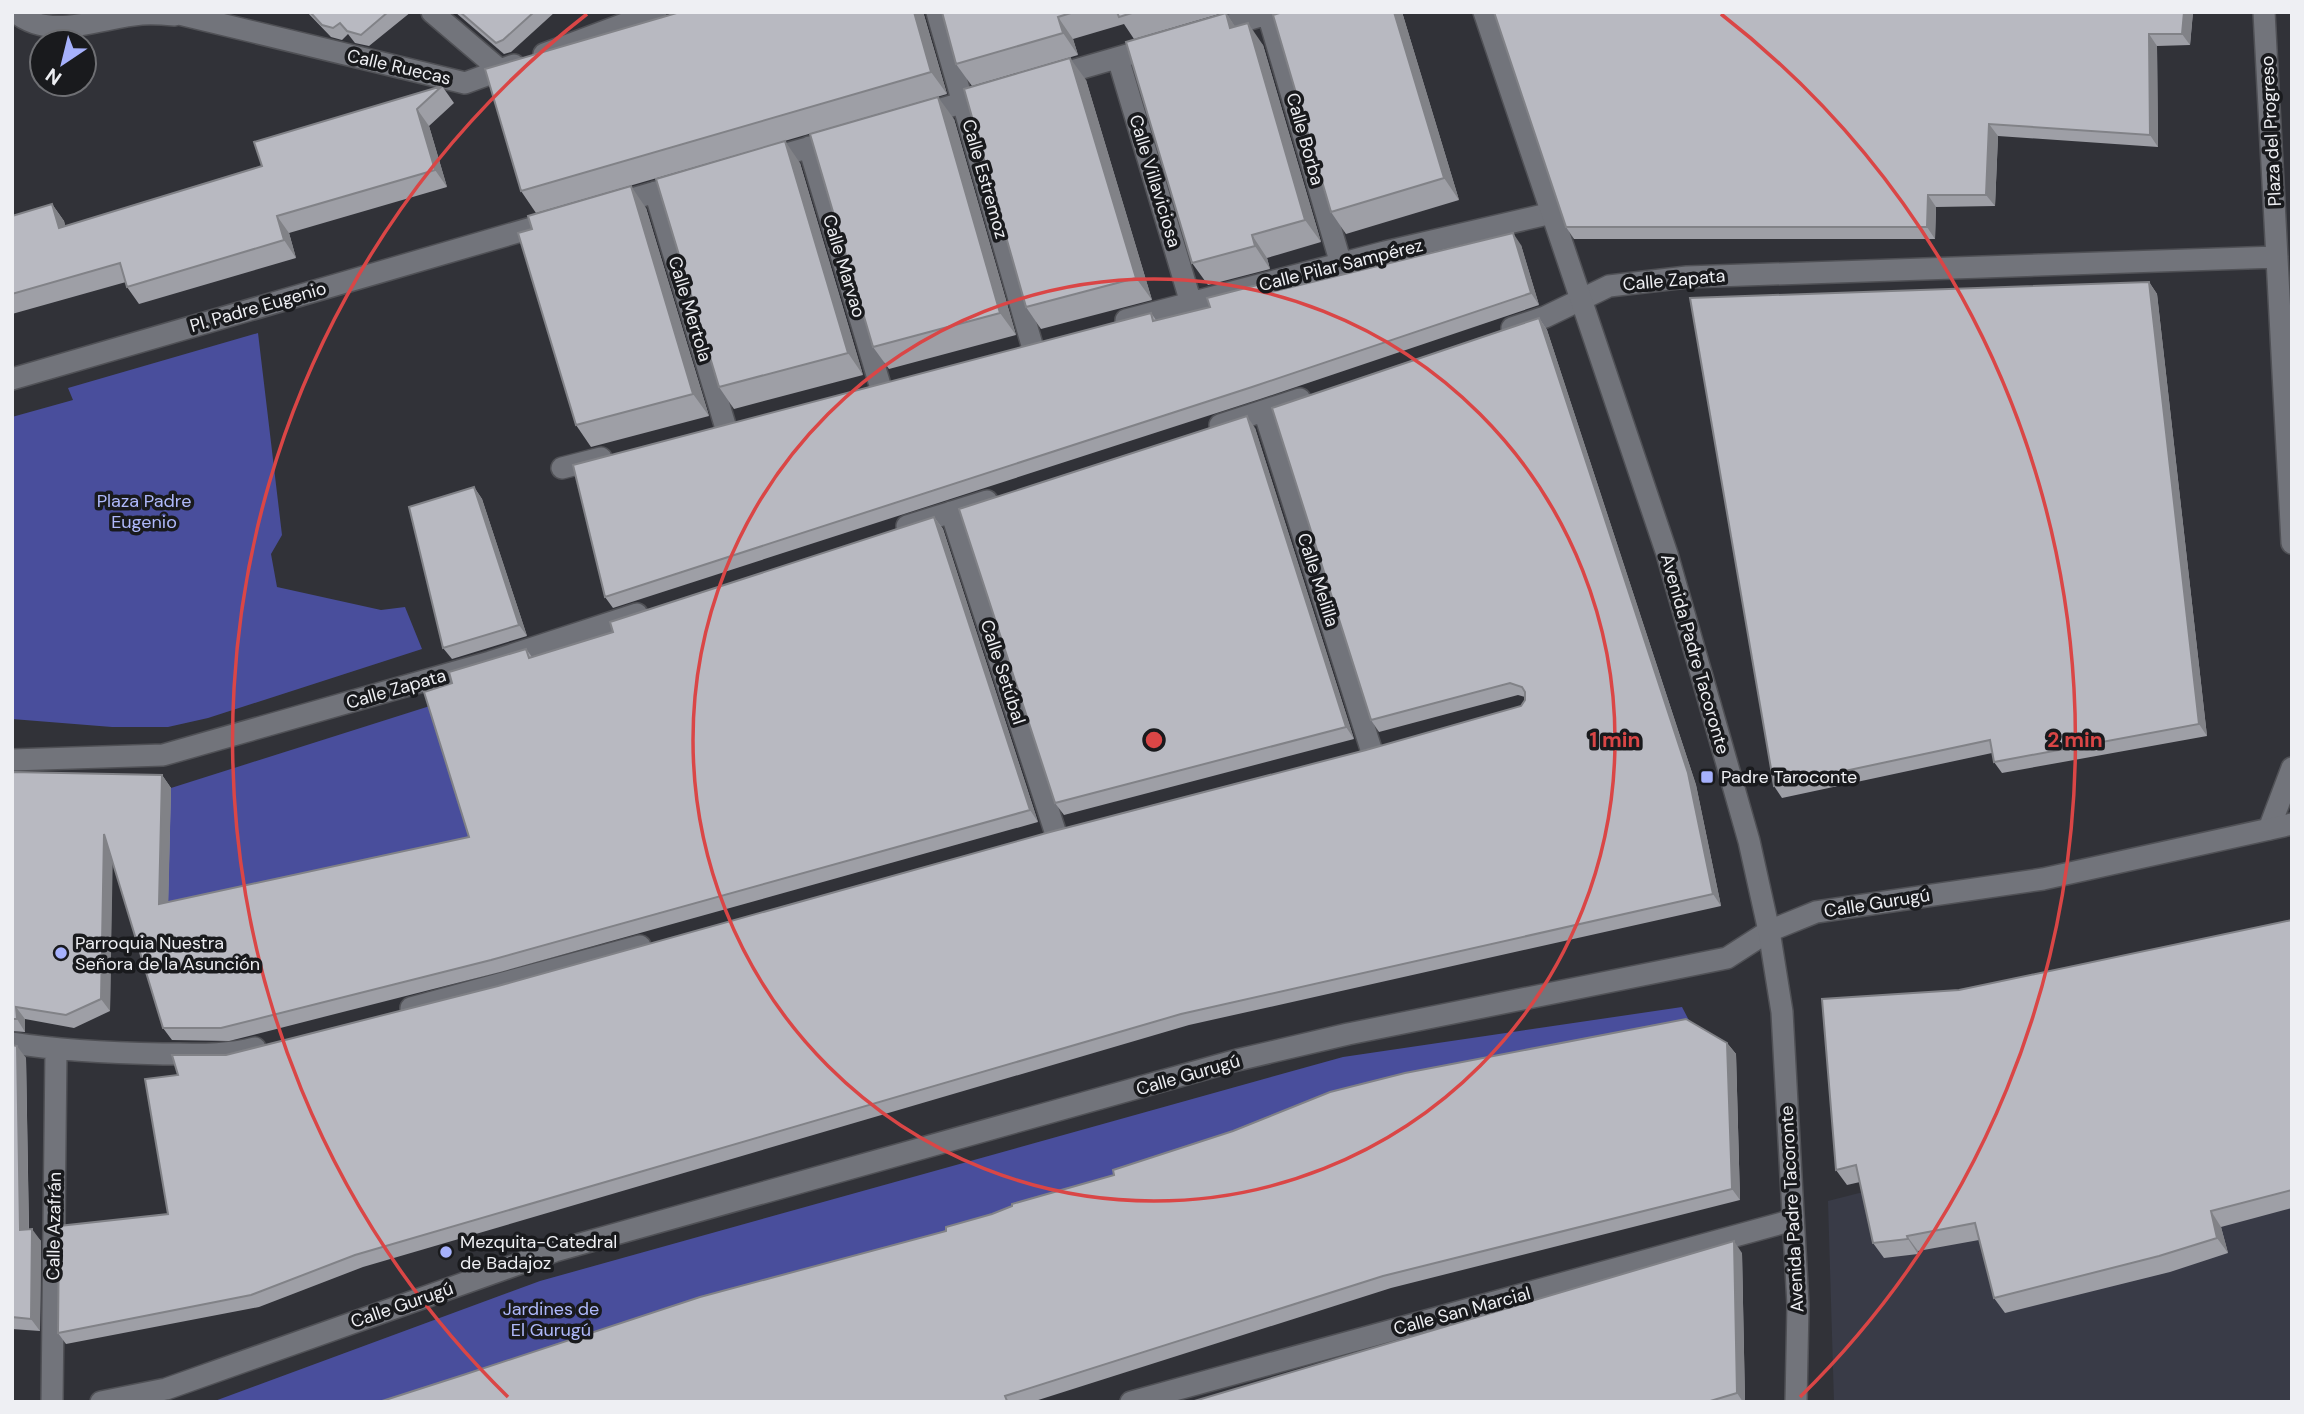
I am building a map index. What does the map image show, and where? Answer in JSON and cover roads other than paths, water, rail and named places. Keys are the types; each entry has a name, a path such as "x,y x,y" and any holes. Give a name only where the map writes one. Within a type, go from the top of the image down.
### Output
{"street":[{"name":"Calle Ruecas","path":"15,12 45,26 75,26 142,14 173,13 465,83 656,12"},
{"path":"432,12 500,70"},
{"name":"Calle Estremoz","path":"937,12 1039,343 1007,352"},
{"name":"Avenida Padre Tacoronte","path":"1484,12 1667,554 1749,841 1769,931 1782,1012 1798,1305 1796,1402"},
{"name":"Plaza del Progreso","path":"2264,12 2292,543"},
{"path":"899,121 1271,13"},
{"name":"Calle Borba","path":"1271,13 1341,264"},
{"name":"Calle Villaviciosa","path":"1118,58 1191,303"},
{"path":"745,166 860,132"},
{"name":"Calle Marvao","path":"809,147 880,385"},
{"name":"Pl. Padre Eugenio","path":"12,379 706,177"},
{"name":"Calle Mertola","path":"655,192 725,425"},
{"name":"Calle Pilar Sampérez","path":"1112,324 1341,264 1552,213"},
{"name":"Calle Zapata","path":"1494,334 1545,317 1609,286 1687,277 2277,257"},
{"path":"854,391 905,378"},
{"path":"1199,432 1315,394"},
{"name":"Calle Melilla","path":"1264,411 1371,749"},
{"path":"700,432 751,418"},
{"path":"562,468 625,452"},
{"path":"885,533 1003,495"},
{"name":"Calle Setúbal","path":"951,512 1048,833 1081,824"},
{"name":"Calle Zapata","path":"12,760 163,755 490,662 661,606"},
{"path":"1345,756 1396,742"},
{"path":"2269,829 2292,768"},
{"name":"Calle Gurugú","path":"101,1402 166,1390 555,1251 1237,1060 1348,1034 1727,958 1769,931 1816,912 2043,878 2292,824"},
{"path":"386,1014 664,940"},
{"path":"12,1043 95,1053 231,1054 270,1044"},
{"name":"Calle Azafrán","path":"52,1402 56,1050"},
{"name":"Calle San Marcial","path":"1131,1402 1793,1220"}],"place":[{"name":"Padre Taroconte","path":"1707,777"},
{"name":"Parroquia Nuestra Señora de la Asunción","path":"61,953"},
{"name":"Mezquita-Catedral de Badajoz","path":"446,1252"}],"park label":[{"name":"Plaza Padre Eugenio","path":"144,511"},
{"name":"Jardines de El Gurugú","path":"551,1319"}]}
